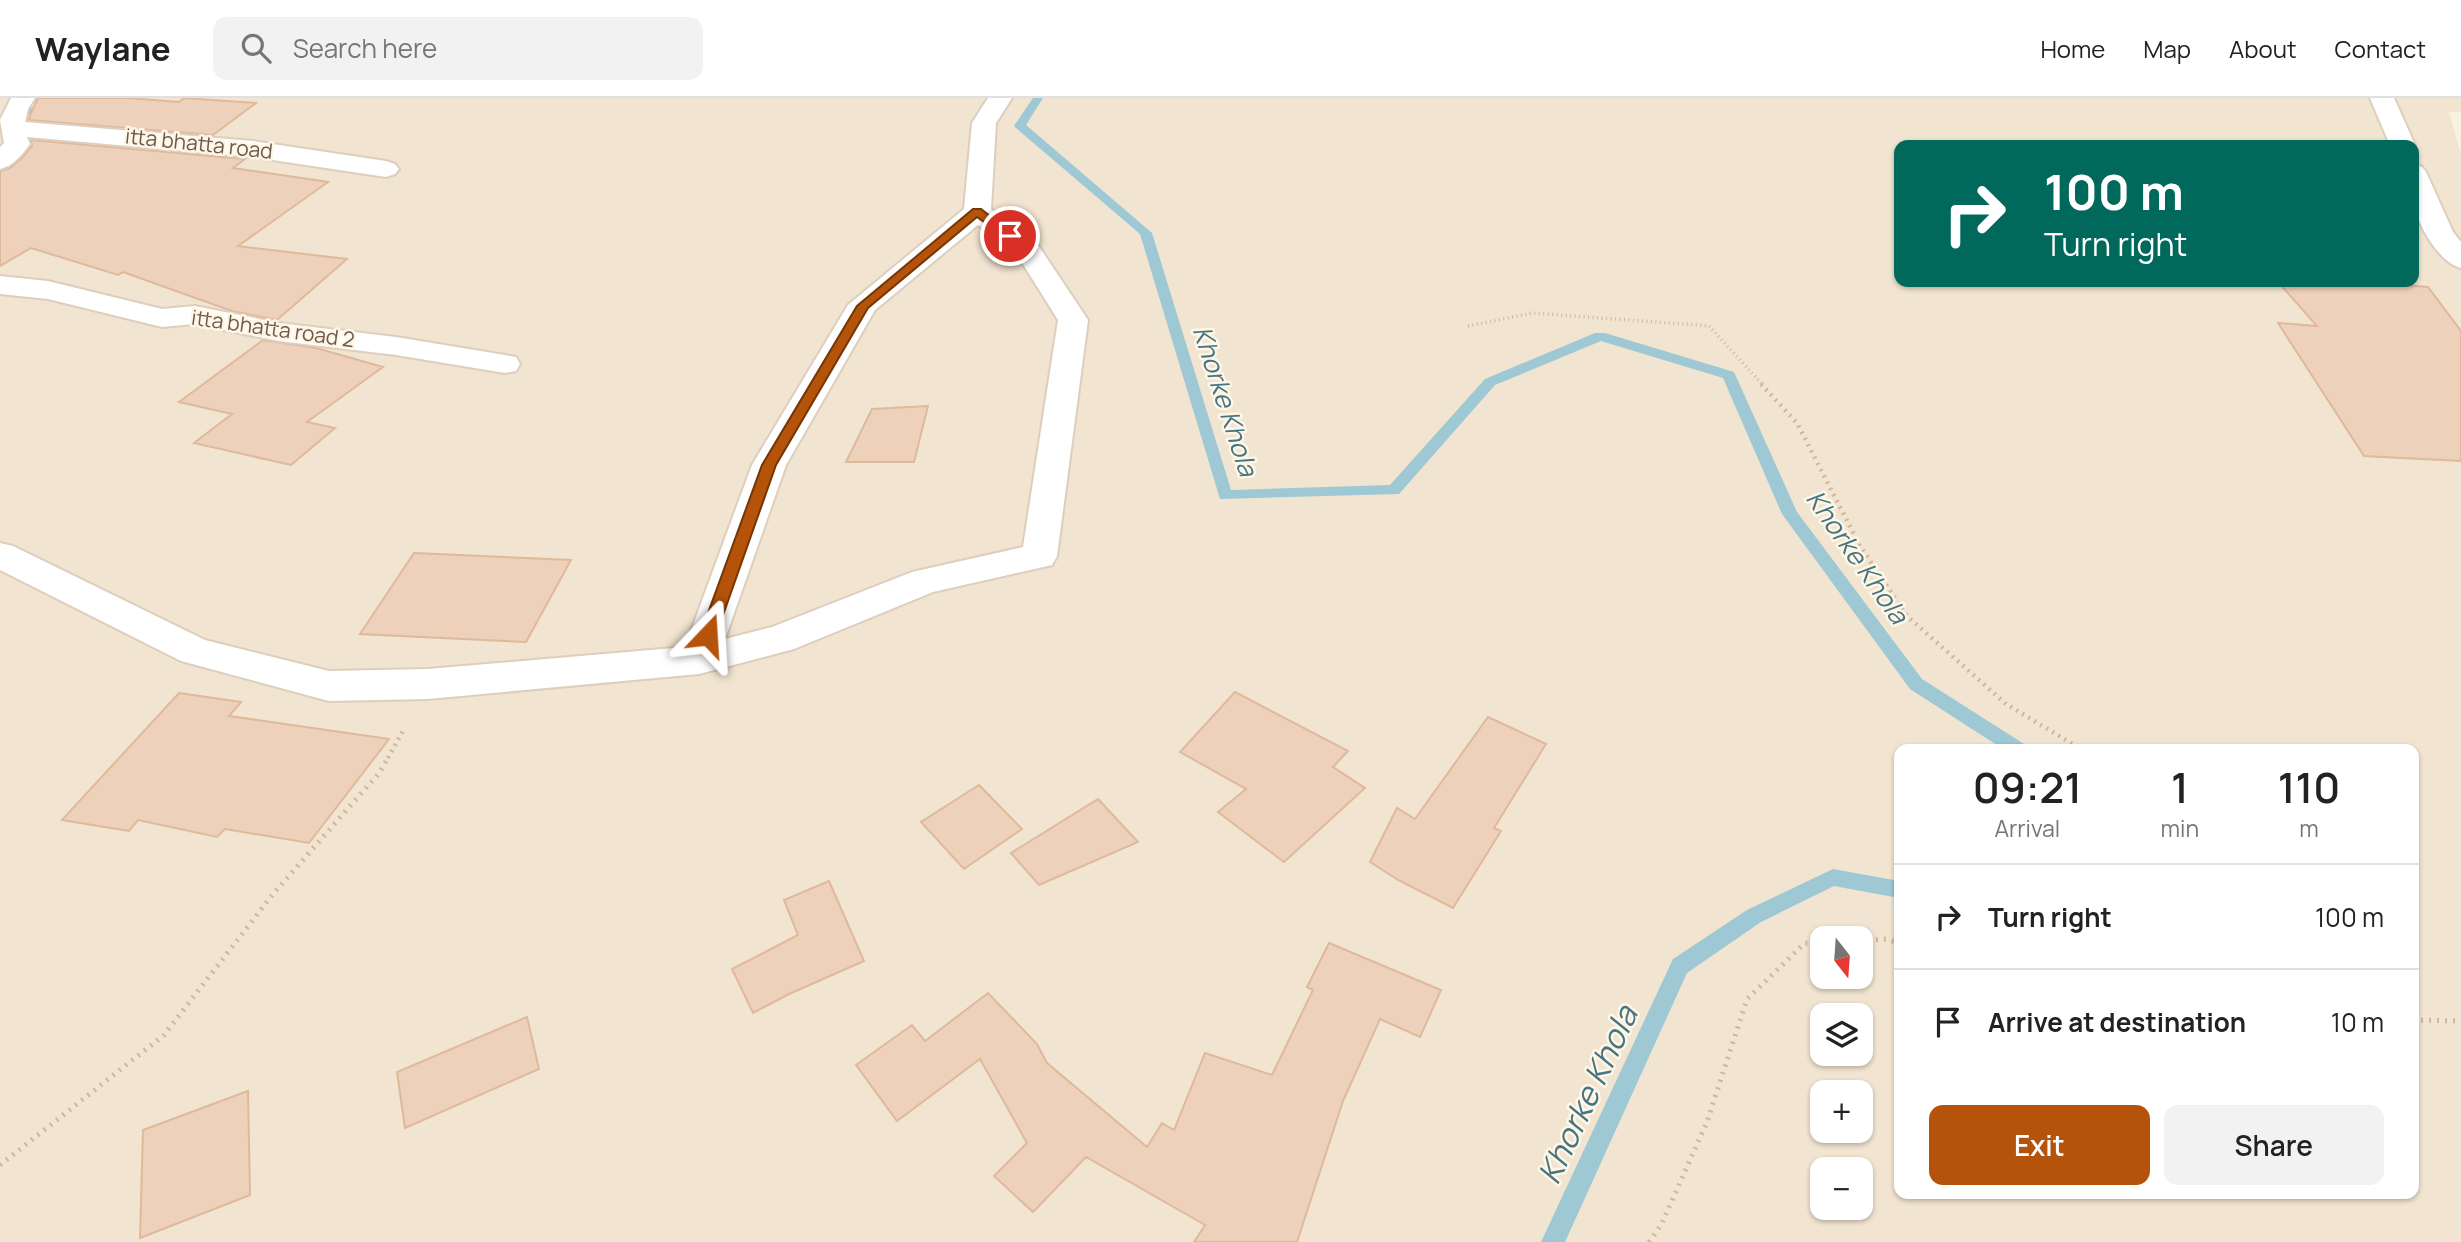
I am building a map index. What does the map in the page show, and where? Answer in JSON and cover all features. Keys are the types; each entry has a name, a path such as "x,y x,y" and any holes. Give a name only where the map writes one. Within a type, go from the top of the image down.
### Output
{"street":[{"path":"699,660 769,465 863,306 977,212 984,123 1000,98"},
{"path":"2382,98 2400,140"},
{"path":"0,160 17,144 16,112"},
{"name":"itta bhatta road","path":"16,112 386,169"},
{"path":"2419,186 2440,234 2461,260"},
{"path":"0,555 194,651 329,685 428,684 699,660 781,639 925,581 1040,556 1073,320 1026,248 977,212"},
{"name":"itta bhatta road 2","path":"0,285 48,290 162,318 195,315 279,332 397,346 505,364"}],"path":[{"path":"1468,326 1533,313 1709,326 1797,423 1860,546 1907,616 2006,704 2073,744"},
{"path":"0,1165 164,1035 273,894 380,772 428,684"},
{"path":"1873,940 1894,941"},
{"path":"1649,1242 1661,1225 1707,1122 1747,999 1805,943 1810,943"},
{"path":"2419,1020 2461,1021"}],"shaded area":[{"path":"0,98 2461,98 2461,112 2449,112 2461,155 2461,1242 0,1242"}],"building":[{"path":"38,98 127,98 179,102 184,98 256,103 213,135 28,120"},
{"path":"31,140 245,159 233,168 328,182 238,246 347,259 277,320 232,311 123,272 118,275 31,248 0,266 0,171 10,168 22,158 32,146"},
{"path":"2282,287 2428,287 2461,331 2461,461 2364,456 2278,323 2317,326"},
{"path":"263,340 316,348 383,367 307,422 335,428 291,465 194,443 232,414 179,402"},
{"path":"928,406 914,462 846,462 872,409"},
{"path":"414,553 571,560 526,642 360,634"},
{"path":"1235,692 1348,751 1333,767 1365,788 1284,862 1218,812 1246,789 1180,752"},
{"path":"179,693 241,702 229,716 389,739 309,843 225,829 217,837 138,820 129,831 62,820"},
{"path":"1488,717 1546,744 1494,828 1501,831 1453,908 1398,880 1370,862 1397,808 1415,819"},
{"path":"979,785 1022,829 964,869 921,822"},
{"path":"1098,799 1138,842 1039,885 1011,853"},
{"path":"829,881 864,961 753,1013 732,969 798,935 784,900"},
{"path":"1329,943 1441,990 1420,1037 1380,1019 1343,1101 1297,1242 1194,1242 1205,1225 1086,1157 1033,1212 994,1176 1027,1143 980,1059 897,1121 856,1065 912,1025 925,1041 988,993 1037,1044 1047,1063 1147,1147 1162,1123 1174,1130 1205,1053 1272,1075 1313,990 1307,987"},
{"path":"527,1017 539,1069 405,1128 397,1072"},
{"path":"248,1091 250,1195 140,1238 143,1130"}],"waterway":[{"path":"0,119 84,98"},
{"name":"Khorke Khola","path":"1038,98 1020,126 1146,233 1225,495 1394,490 1490,382 1600,336 1729,375 1790,514 1916,684 2009,744"},
{"name":"Khorke Khola","path":"1553,1242 1680,966 1754,916 1833,877 1894,889"}],"route":[{"path":"708,635 769,465 863,306 977,212 1010,236"}]}
